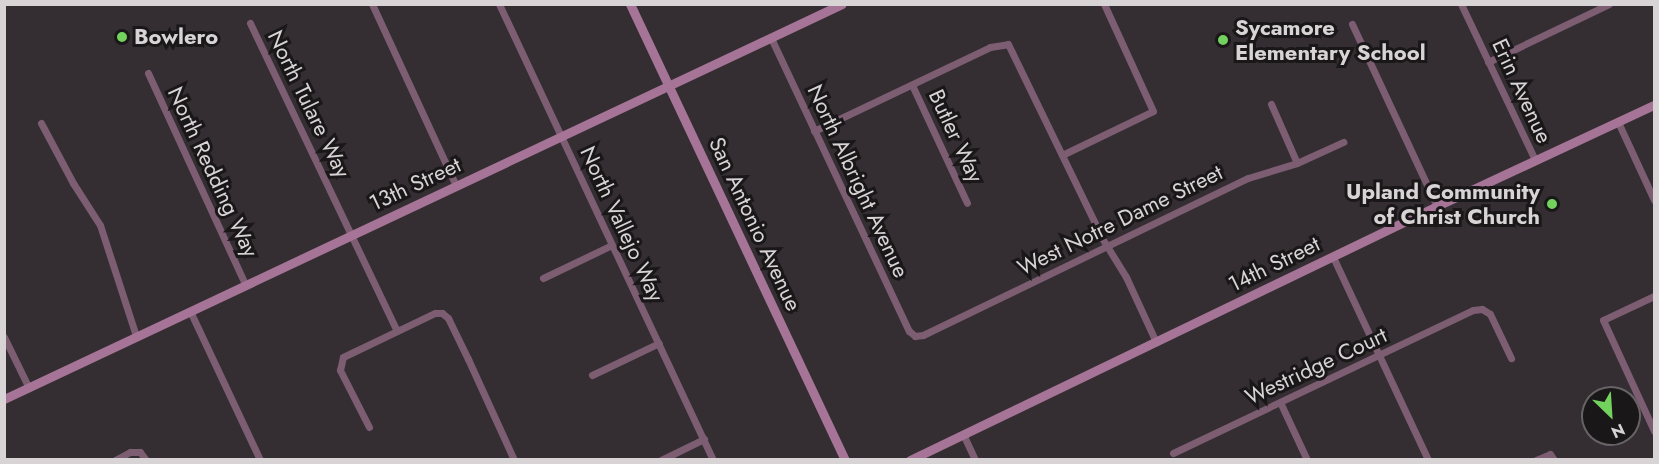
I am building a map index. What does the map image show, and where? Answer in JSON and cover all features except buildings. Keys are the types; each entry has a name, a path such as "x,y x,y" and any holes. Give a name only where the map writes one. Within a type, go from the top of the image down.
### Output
{"street":[{"path":"372,4 456,186"},
{"name":"North Vallejo Way","path":"499,4 713,459"},
{"name":"San Antonio Avenue","path":"630,4 845,459"},
{"name":"13th Street","path":"4,399 842,4"},
{"path":"1062,155 1154,111 1104,4"},
{"name":"Erin Avenue","path":"1461,4 1534,160"},
{"path":"1488,62 1610,4"},
{"name":"North Tulare Way","path":"250,23 397,331"},
{"path":"1352,24 1437,206"},
{"name":"North Albright Avenue","path":"771,38 909,331 915,336"},
{"path":"814,131 990,47 1008,44 1108,247 1126,277 1156,342"},
{"name":"North Redding Way","path":"148,73 246,286"},
{"name":"Butler Way","path":"912,85 967,202"},
{"path":"1271,104 1297,163"},
{"name":"14th Street","path":"910,459 1437,206 1654,105"},
{"path":"1618,122 1654,200"},
{"path":"41,123 73,183 100,225 136,336"},
{"name":"West Notre Dame Street","path":"915,336 923,335 1248,178 1297,163 1343,142"},
{"path":"543,278 612,245"},
{"path":"1333,257 1428,459"},
{"path":"1654,296 1603,320 1654,431"},
{"name":"Westridge Court","path":"1173,453 1473,310 1482,309 1490,314 1511,358"},
{"path":"190,311 260,459"},
{"path":"369,427 340,370 343,357 435,313 442,313 448,318 514,459"},
{"path":"4,337 28,388"},
{"path":"592,375 659,343"},
{"path":"1280,402 1307,459"},
{"path":"963,434 975,459"},
{"path":"661,459 704,439"},
{"path":"115,459 130,452 140,452 146,459"},
{"path":"1536,459 1552,457"}],"place":[{"name":"Bowlero","path":"122,37"},
{"name":"Sycamore Elementary School","path":"1223,40"},
{"name":"Upland Community of Christ Church","path":"1552,204"}]}
